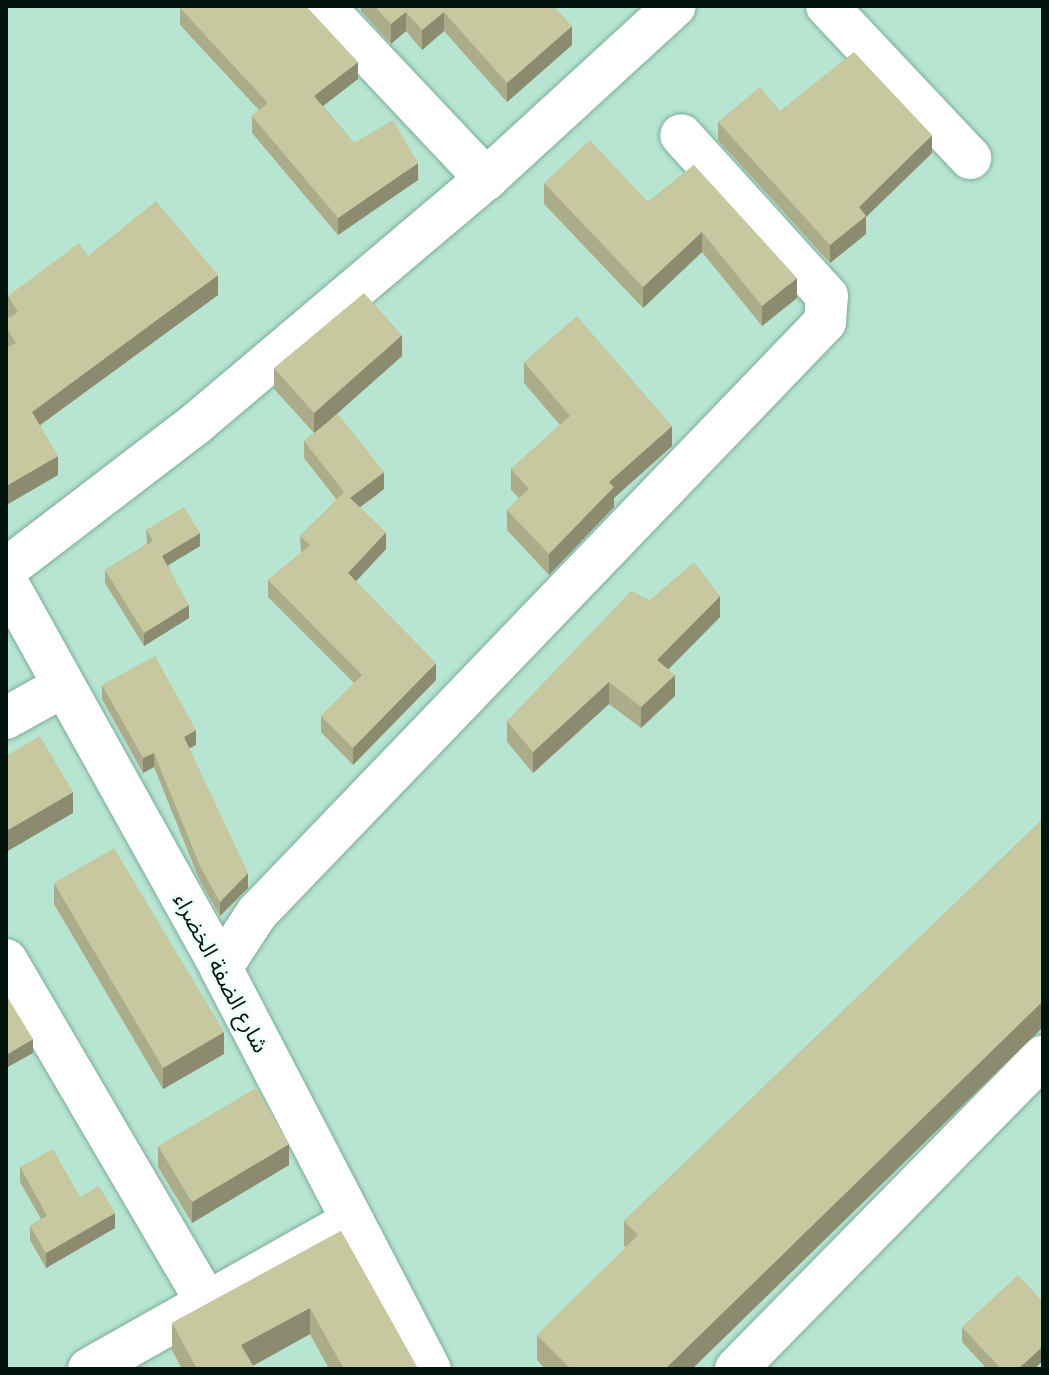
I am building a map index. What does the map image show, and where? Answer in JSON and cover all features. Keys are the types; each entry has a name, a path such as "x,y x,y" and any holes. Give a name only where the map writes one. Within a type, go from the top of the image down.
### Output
{"street":[{"path":"323,6 486,179"},
{"path":"6,569 198,422 486,179 675,6"},
{"path":"827,6 970,158"},
{"path":"221,968 268,901 825,322 827,296 681,135"},
{"name":"شارع الضفة الخضراء","path":"6,581 62,687 221,968 350,1222 430,1369"},
{"path":"6,718 62,687"},
{"path":"6,962 207,1303"},
{"path":"736,1369 1043,1057"},
{"path":"89,1369 350,1222"}],"building":[{"path":"306,6 358,62 314,96 354,143 393,120 418,163 338,218 252,116 268,103 180,8"},
{"path":"374,6 554,6 572,26 507,83 444,12 422,30 406,12 391,24"},
{"path":"854,52 932,135 859,207 866,216 830,245 718,122 760,87 780,111"},
{"path":"590,140 648,202 694,165 797,278 762,306 702,232 643,287 544,183"},
{"path":"156,201 218,275 32,412 58,456 8,485 6,348 16,343 6,328 6,320 18,312 8,296 79,243 88,256"},
{"path":"364,293 402,335 314,413 274,368"},
{"path":"577,316 672,426 609,482 614,487 549,554 507,510 529,489 511,469 570,416 524,362"},
{"path":"338,414 384,472 350,498 386,532 348,573 436,663 353,748 321,716 362,675 268,580 310,545 300,536 344,492 304,441"},
{"path":"184,507 200,533 162,556 189,605 144,633 105,570 153,541 146,530"},
{"path":"694,562 720,596 657,660 675,675 641,707 609,682 533,752 507,721 631,591 650,600"},
{"path":"155,656 196,730 184,737 248,873 220,902 200,866 154,753 143,758 102,685"},
{"path":"40,736 73,792 6,831 6,756"},
{"path":"1043,819 1043,1001 665,1369 571,1369 537,1335 638,1235 624,1221"},
{"path":"114,848 224,1032 163,1068 54,883"},
{"path":"6,999 33,1039 6,1055"},
{"path":"256,1088 289,1144 192,1202 158,1146"},
{"path":"53,1149 80,1197 99,1186 115,1213 46,1253 30,1226 47,1216 20,1167"},
{"path":"341,1231 418,1369 344,1369 310,1308 241,1345 255,1369 197,1369 172,1323"},
{"path":"1018,1275 1043,1302 1043,1346 1018,1369 1001,1369 962,1327"}]}
